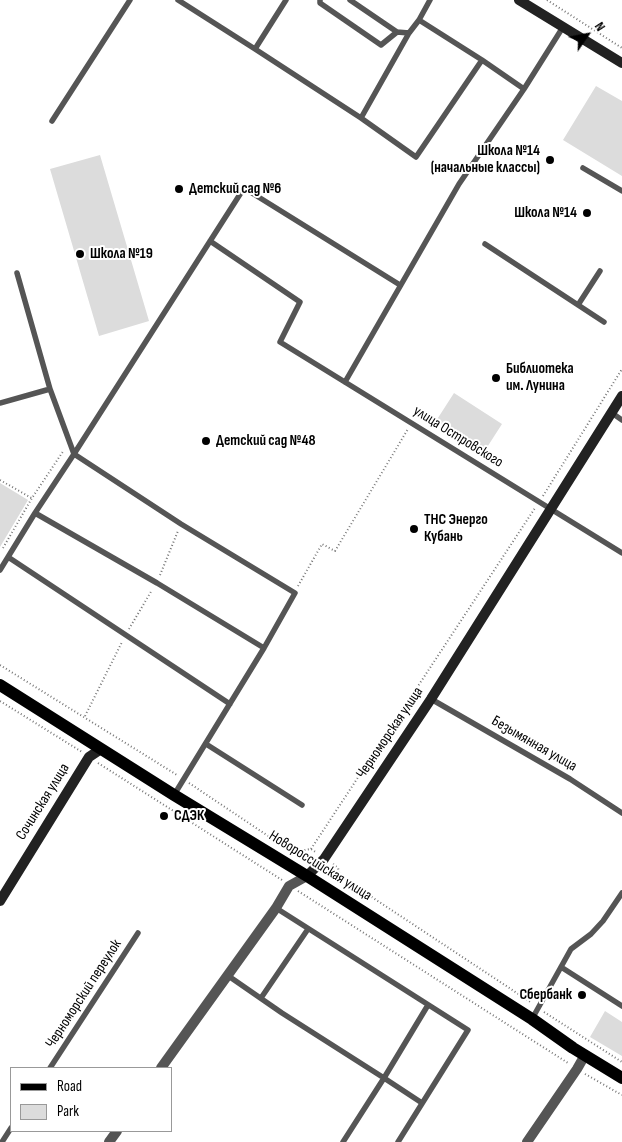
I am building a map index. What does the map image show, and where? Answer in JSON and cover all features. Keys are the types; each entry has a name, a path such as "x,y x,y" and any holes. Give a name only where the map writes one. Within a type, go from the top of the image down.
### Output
{"main road":[{"path":"519,0 622,63"},
{"name":"Черноморская улица","path":"307,876 324,859 431,699 552,510 622,396"},
{"name":"Новороссийская улица","path":"0,685 307,876 622,1078"},
{"name":"Сочинская улица","path":"0,901 88,756 101,749"}],"street":[{"name":"Черноморская улица","path":"289,886 307,876"},
{"path":"162,1067 276,908 289,886"},
{"path":"527,1142 585,1055"}],"lane":[{"path":"52,121 130,0"},
{"path":"178,0 361,118 416,157 482,60"},
{"path":"255,49 286,0"},
{"path":"320,0 320,4 381,45 397,32"},
{"path":"350,0 397,32 409,32"},
{"path":"361,118 409,32 419,20 430,0"},
{"path":"419,20 524,89"},
{"path":"345,382 459,184 524,89 563,27"},
{"path":"584,168 622,191"},
{"path":"0,570 35,512 244,188 400,285"},
{"name":"улица Островского","path":"210,241 300,302 280,342 622,553"},
{"path":"485,244 604,322"},
{"path":"578,305 600,271"},
{"path":"17,273 50,389 74,454 181,524 295,593 264,648 174,795"},
{"path":"0,403 50,389"},
{"path":"612,413 622,420"},
{"path":"35,512 264,648"},
{"path":"8,557 230,704"},
{"name":"Безымянная улица","path":"431,699 570,779 622,813"},
{"path":"206,744 302,806"},
{"path":"532,1019 571,949 591,934 604,921 622,893"},
{"path":"276,908 468,1030 398,1142"},
{"path":"262,998 308,929"},
{"name":"Черноморский переулок","path":"51,1067 138,933"},
{"path":"561,967 622,1006"},
{"path":"227,975 422,1103"},
{"path":"343,1142 428,1005"},
{"path":"2,1142 10,1130"}],"path":[{"path":"547,0 622,48"},
{"path":"311,849 539,502 622,369"},
{"path":"295,593 322,544 335,551 412,423"},
{"path":"0,553 32,498 70,442"},
{"path":"0,480 41,504"},
{"path":"85,717 126,635 157,583 181,524"},
{"path":"0,701 577,1069 622,1094"}],"green space":[{"path":"596,86 622,101 622,176 563,140"},
{"path":"100,155 149,321 99,336 50,169"},
{"path":"454,393 502,424 484,452 436,421"},
{"path":"0,483 28,500 0,547"},
{"path":"605,1011 622,1022 622,1056 590,1037"}],"place":[{"name":"Школа №14 (начальные классы)","path":"550,160"},
{"name":"Детский сад №6","path":"179,189"},
{"name":"Школа №14","path":"587,213"},
{"name":"Школа №19","path":"80,254"},
{"name":"Библиотека им. Лунина","path":"496,378"},
{"name":"Детский сад №48","path":"206,441"},
{"name":"ТНС Энерго Кубань","path":"414,529"},
{"name":"СДЭК","path":"164,816"},
{"name":"Сбербанк","path":"582,995"}]}
